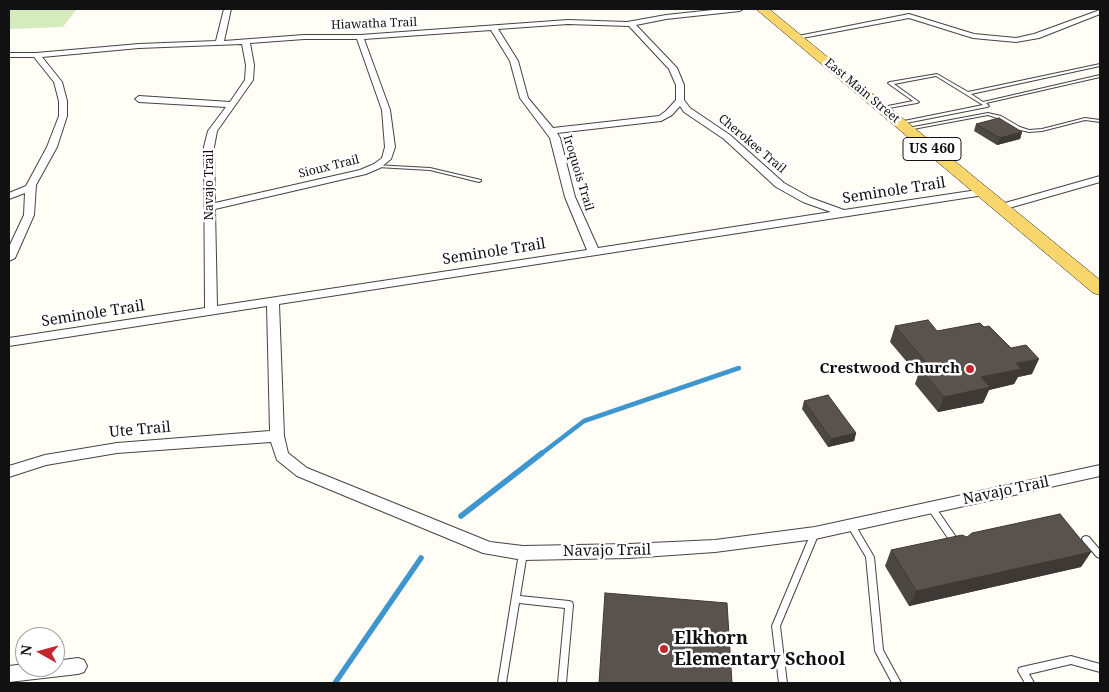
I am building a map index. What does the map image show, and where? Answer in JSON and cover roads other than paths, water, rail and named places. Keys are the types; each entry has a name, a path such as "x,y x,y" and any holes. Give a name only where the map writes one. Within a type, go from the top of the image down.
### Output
{"main road":[{"name":"East Main Street","path":"762,9 1100,289"}],"street":[{"path":"219,44 228,9"},
{"name":"Hiawatha Trail","path":"9,55 36,55 139,46 219,44 304,37 360,38 578,21 631,24 666,17 740,9"},
{"path":"898,9 909,16 963,33 1005,40 1036,36 1100,12"},
{"path":"797,37 909,16"},
{"path":"631,24 673,68 680,85 680,100 669,113 661,118"},
{"name":"Iroquois Trail","path":"493,27 514,61 524,98 531,109 552,131 558,147 570,197 594,252"},
{"name":"Sioux Trail","path":"210,208 363,172 377,166 386,159 390,146 386,110 360,38"},
{"name":"Navajo Trail","path":"211,310 210,139 244,90 250,75 246,42"},
{"path":"9,258 29,214 33,180 55,139 63,108 58,82 36,55"},
{"path":"139,100 233,105"},
{"name":"Cherokee Trail","path":"680,100 687,110 727,137 780,185 807,200 844,214"},
{"path":"552,131 661,118 703,120"},
{"path":"1002,207 1100,179"},
{"path":"9,196 31,188"},
{"name":"Seminole Trail","path":"9,342 984,192"},
{"name":"Navajo Trail","path":"273,301 277,436 282,456 302,472 490,548 523,553 629,551 715,546 815,532 1100,471"},
{"name":"Ute Trail","path":"9,472 44,460 117,448 277,436"},
{"path":"9,674 78,666"}],"lane":[{"path":"968,94 1100,65"},
{"path":"883,108 917,102 890,83 937,75 987,106 904,126"},
{"path":"982,103 1100,76"},
{"path":"904,126 988,114 999,117 1029,132 1085,119 1100,121"},
{"path":"377,166 430,169 479,181"},
{"path":"931,507 959,548"},
{"path":"851,524 870,557 879,651 897,683"},
{"path":"783,683 776,626 815,532"},
{"path":"1086,539 1100,555"},
{"path":"502,683 523,553"},
{"path":"515,599 569,605 562,683"},
{"path":"1030,683 1022,671 1071,660 1100,668"}],"waterway":[{"path":"541,454 584,421 739,368"},
{"path":"461,516 542,453"},
{"path":"335,683 421,558"}],"place":[{"name":"Crestwood Church","path":"970,369"},
{"name":"Elkhorn Elementary School","path":"664,649"}]}
